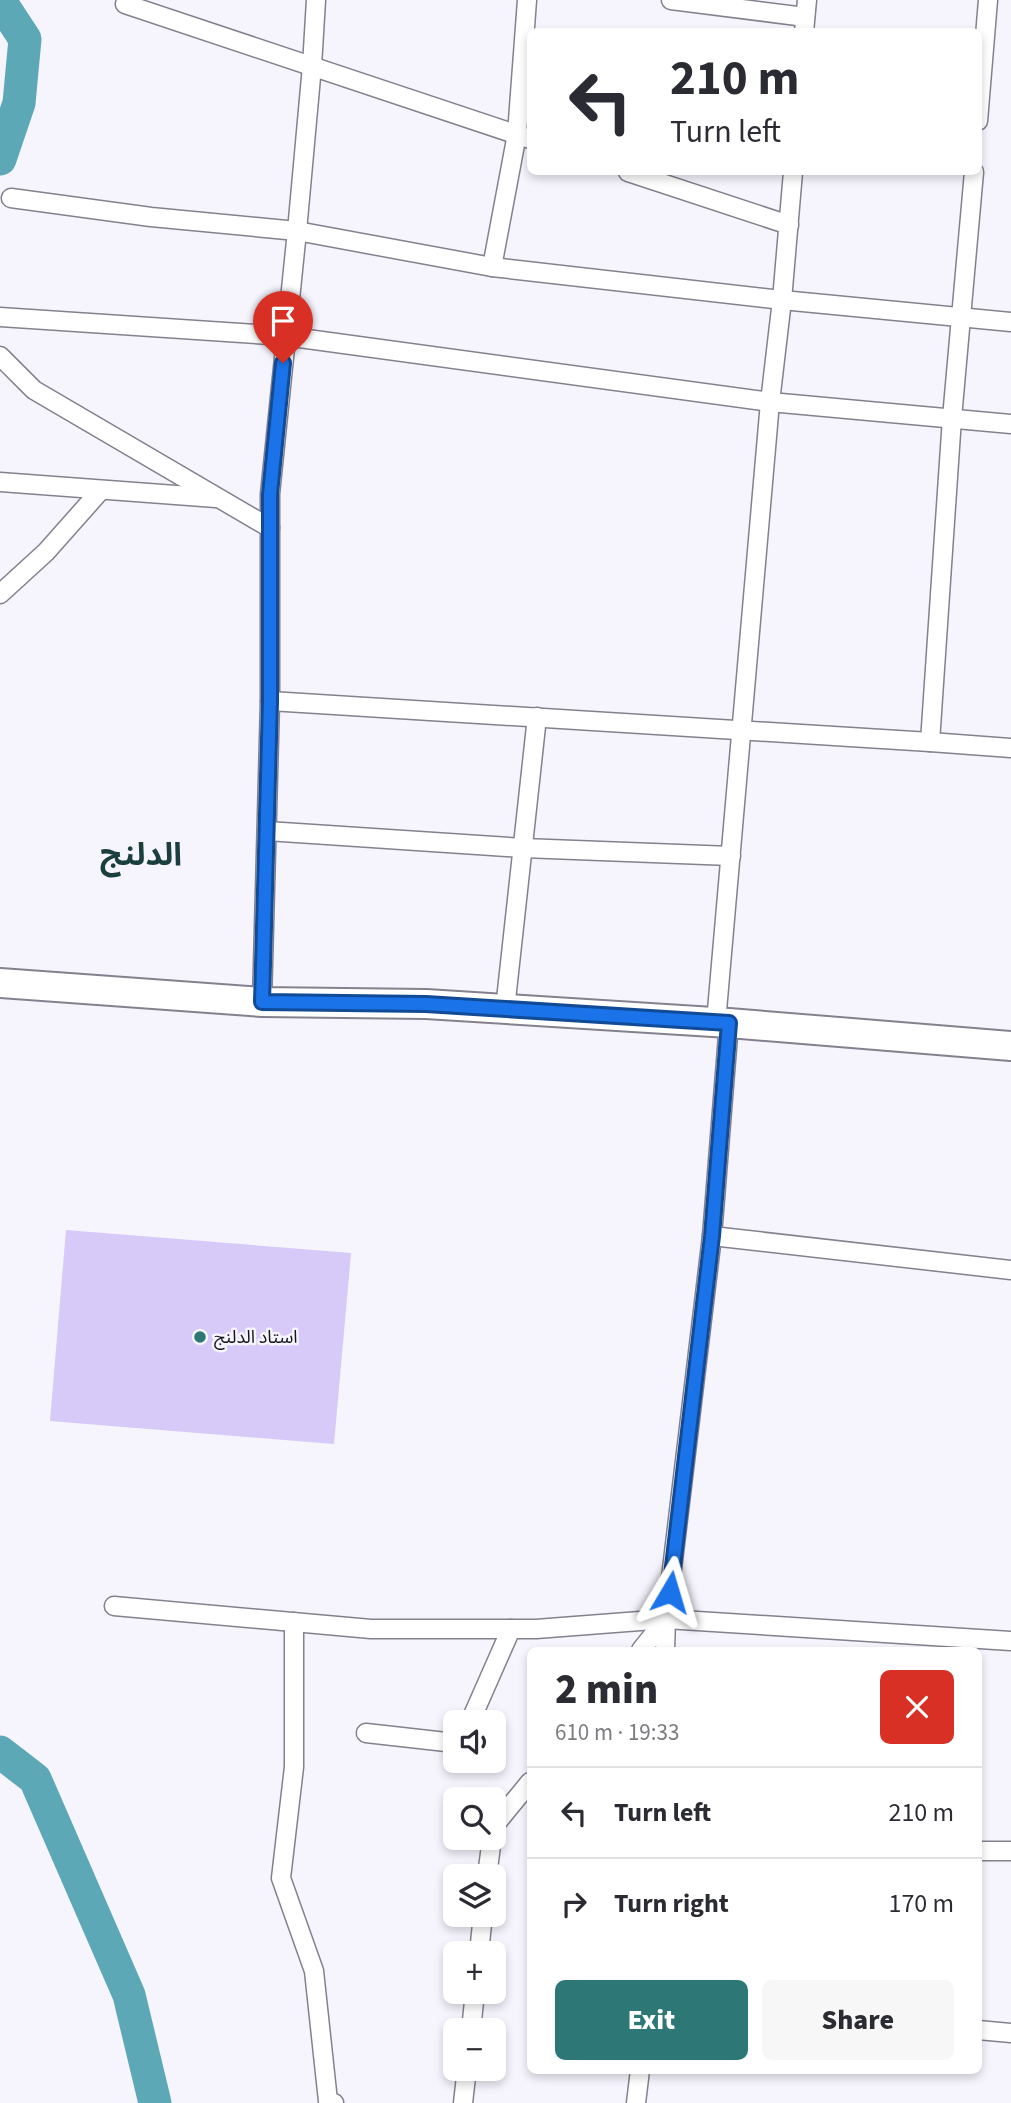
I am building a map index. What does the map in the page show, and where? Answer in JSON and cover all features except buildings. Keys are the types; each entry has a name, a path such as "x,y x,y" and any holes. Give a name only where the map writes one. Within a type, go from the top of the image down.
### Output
{"main road":[{"path":"0,982 262,1002 426,1004 505,1009 1011,1046"}],"street":[{"path":"262,1002 270,701 270,494 297,231 316,0"},
{"path":"492,267 524,137 527,0"},
{"path":"671,0 805,16"},
{"path":"982,73 988,0"},
{"path":"125,4 524,137"},
{"path":"637,175 789,225"},
{"path":"665,1647 666,1619 712,1236 731,856 770,402 793,175"},
{"path":"930,742 974,175"},
{"path":"11,198 151,218 297,231 492,267 782,300 1011,322"},
{"path":"0,317 285,336 770,402 1011,424"},
{"path":"0,356 34,390 270,528"},
{"path":"0,482 219,498"},
{"path":"0,594 46,552 101,490"},
{"path":"270,701 1011,748"},
{"path":"505,1009 537,717"},
{"path":"267,831 523,848 731,856"},
{"path":"712,1236 1011,1270"},
{"path":"114,1606 371,1629 536,1629 666,1619 1011,1641"},
{"path":"643,1647 666,1619"},
{"path":"294,1622 294,1767 281,1878 314,1971 330,2102"},
{"path":"475,1710 511,1629"},
{"path":"366,1733 443,1742"},
{"path":"506,1811 527,1786"},
{"path":"982,1851 1011,1851"},
{"path":"982,2030 1011,2033"},
{"path":"636,2103 640,2074"},
{"path":"463,2103 466,2081"}],"shaded area":[{"name":"استاد الدلنج","path":"66,1230 351,1253 334,1444 50,1421"}],"waterway":[{"path":"0,1 25,39 19,103 0,159"},
{"path":"0,1752 35,1779 129,1995 155,2103"}],"place":[{"name":"استاد الدلنج","path":"200,1337"}],"district":[{"name":"الدلنج","path":"141,854"}],"route":[{"path":"283,363 270,494 270,701 262,1002 426,1004 729,1023 712,1236 670,1592"}]}
